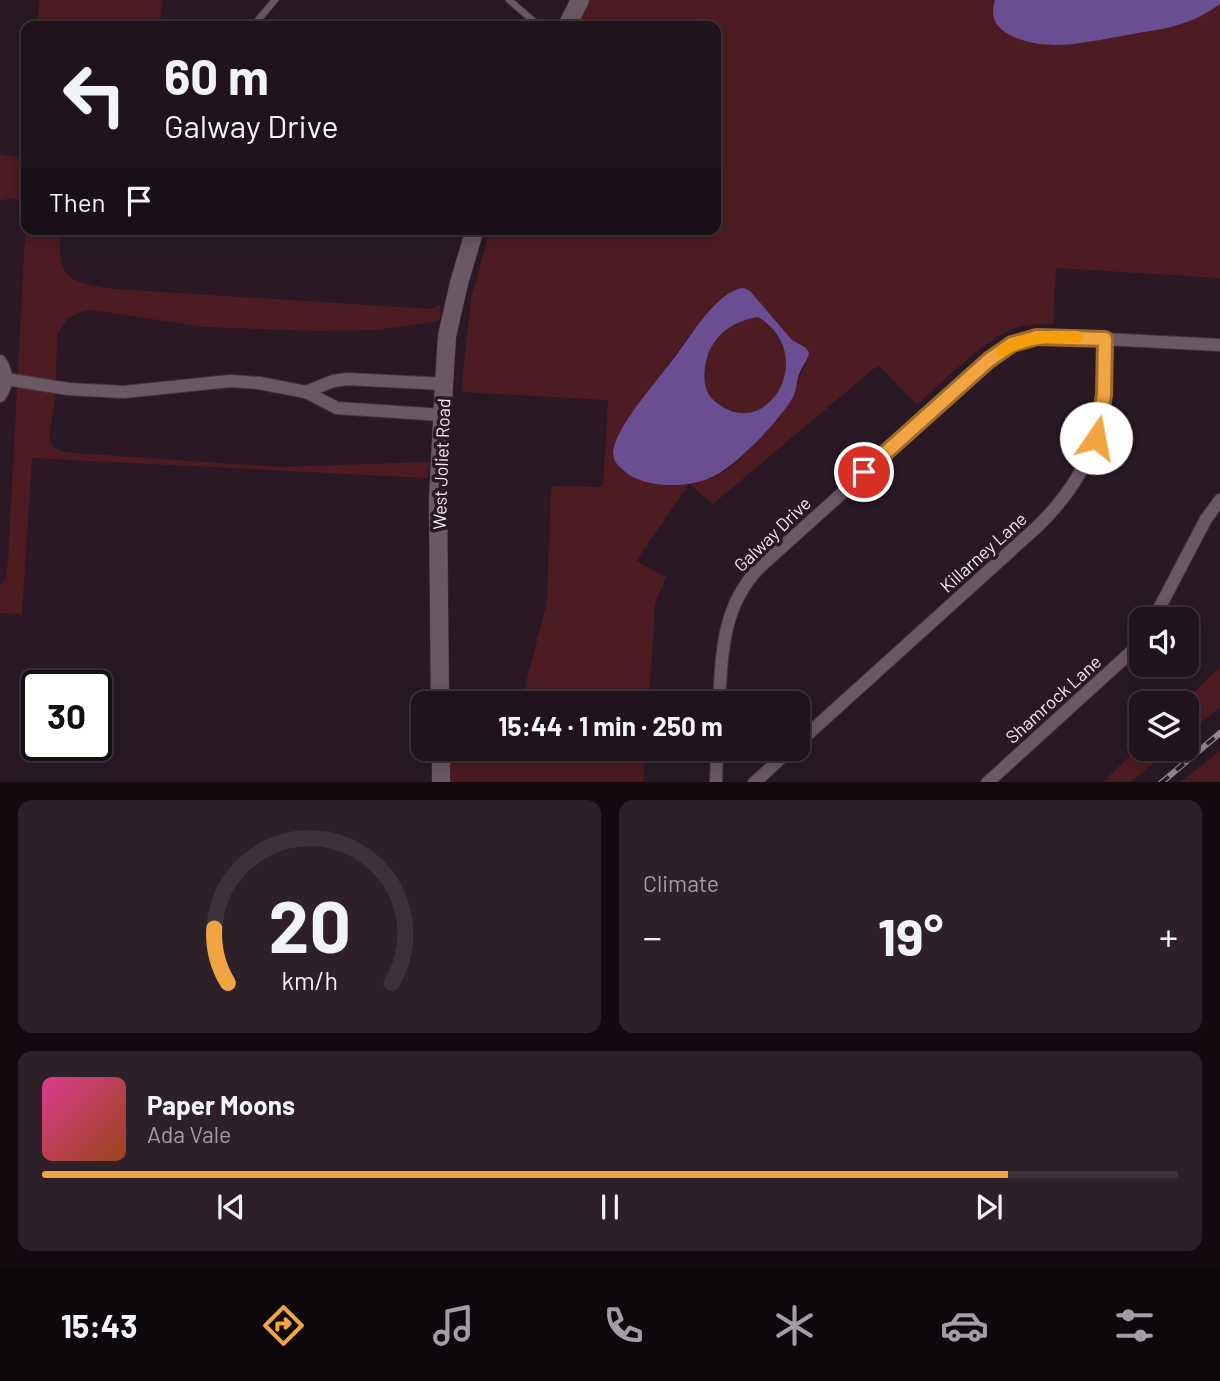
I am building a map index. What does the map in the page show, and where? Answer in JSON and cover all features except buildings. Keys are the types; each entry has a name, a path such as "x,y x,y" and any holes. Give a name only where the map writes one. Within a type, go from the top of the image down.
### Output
{"main road":[{"path":"570,21 580,0"},
{"name":"West Joliet Road","path":"440,691 438,500 447,336 473,235"},
{"path":"441,761 441,782"}],"street":[{"name":"Galway Drive","path":"720,691 722,648 729,616 741,589 761,566 1004,349 1037,337 1220,345"},
{"name":"Killarney Lane","path":"810,732 1038,526 1068,494 1088,459 1099,424 1104,395 1105,339"},
{"path":"0,361 6,379 0,396"},
{"path":"6,379 68,389 124,392 230,380 306,391 337,408 442,415"},
{"path":"306,391 347,379 444,384"},
{"path":"1160,607 1206,519 1220,500"},
{"name":"Shamrock Lane","path":"988,782 1129,654"},
{"path":"716,782 717,761"},
{"path":"754,782 778,761"}],"lane":[{"path":"258,20 275,0"},
{"path":"509,0 534,21"}],"shaded area":[{"path":"39,0 163,0 160,21 37,21"},
{"path":"589,0 1220,0 1220,278 1056,268 1053,324 1020,327 998,336 917,405 878,365 713,504 689,484 636,561 666,577 655,604 650,691 524,691 547,603 551,486 603,487 608,400 461,392 471,299 488,235 721,235 721,21 579,21","holes":["736,289 750,291 792,340 806,348 808,360 781,408 757,441 729,468 699,482 674,484 632,476 619,466 613,455 668,365 702,320"]},
{"path":"995,0 1220,0 1220,4 1197,18 1168,28 1083,43 1053,45 1024,41 1005,32 997,25 994,16"},
{"path":"0,155 21,157 21,201 0,200"},
{"path":"25,235 61,235 61,259 68,276 86,284 114,289 431,309 440,305 441,316 438,321 377,330 204,327 93,310 67,319 57,335 55,402 49,434 52,446 60,451 279,467 430,462 427,478 32,458 22,614 0,613 0,586 5,579"},
{"path":"744,288 750,291 792,340 806,348 809,353 793,397 757,441 714,476 692,483 667,485 642,481 632,476 619,466 613,455 622,429 706,314 734,291","holes":["758,317 776,333 784,351 786,370 780,388 770,402 755,411 738,413 715,401 706,388 705,371 711,348 717,339 734,325"]},
{"path":"758,317 776,333 784,351 786,370 780,388 770,402 755,411 738,413 720,405 709,393 705,384 707,359 711,348 725,331"},
{"path":"1220,667 1220,707 1199,725 1199,691 1195,691"},
{"path":"1220,751 1220,782 1180,782"},
{"path":"1129,757 1129,761 1156,761 1131,782 1103,782"},
{"path":"448,761 645,761 643,782 449,782"}],"railway":[{"path":"1162,782 1220,733"}],"slow traffic":[{"path":"1002,351 1012,344 1037,337 1077,337"}],"route":[{"path":"864,472 989,360 1012,344 1037,337 1105,339 1104,395 1096,438"}]}
